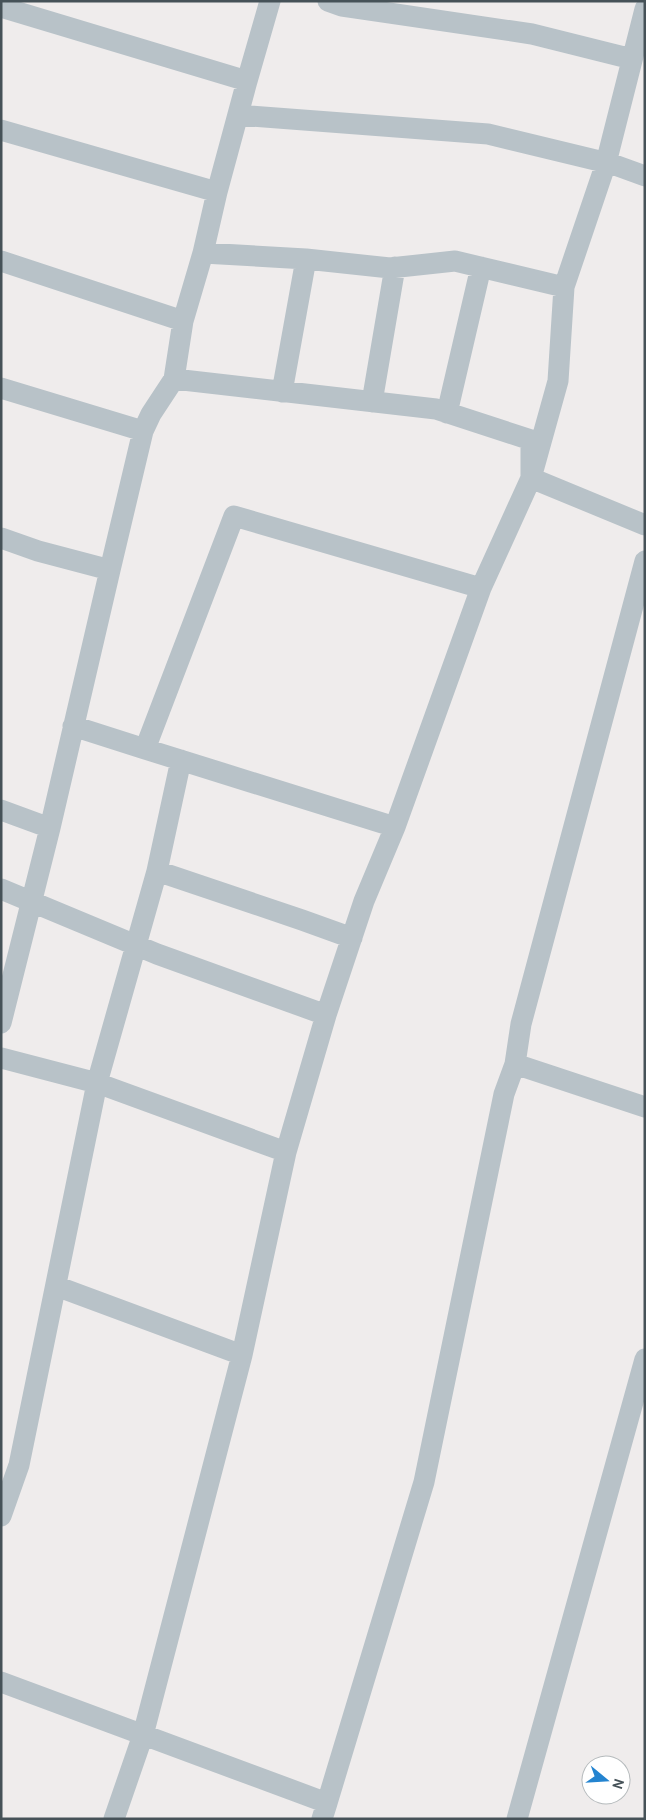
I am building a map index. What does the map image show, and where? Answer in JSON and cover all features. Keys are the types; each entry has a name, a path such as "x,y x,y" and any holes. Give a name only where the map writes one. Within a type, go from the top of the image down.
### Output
{"street":[{"path":"1,1024 7,973 31,902 50,828 143,432 151,414 174,379 183,321 203,253 216,192 270,1"},
{"path":"328,1 342,6 532,34 632,59"},
{"path":"1,6 247,81"},
{"path":"114,1819 143,1735 242,1355 286,1152 326,1015 364,901 396,828 481,588 532,478 558,382 564,287 606,162 645,9"},
{"path":"238,114 488,134 606,162 645,176"},
{"path":"1,130 216,192"},
{"path":"203,253 306,259 390,268 455,261 564,287"},
{"path":"282,392 306,259"},
{"path":"1,261 183,321"},
{"path":"372,402 395,267"},
{"path":"447,413 481,267"},
{"path":"174,379 436,409 530,440 532,478"},
{"path":"1,388 143,432"},
{"path":"532,478 645,525"},
{"path":"145,749 234,516 481,588"},
{"path":"1,538 110,570"},
{"path":"1,1682 143,1735 324,1811 424,1482 504,1094 515,1064 521,1024 645,561"},
{"path":"73,726 396,828"},
{"path":"1,1516 19,1465 97,1083 157,871 181,760"},
{"path":"1,810 50,828"},
{"path":"157,871 352,938"},
{"path":"1,890 136,945 326,1015"},
{"path":"1,1058 97,1083 286,1152"},
{"path":"515,1064 645,1107"},
{"path":"56,1286 242,1355"},
{"path":"517,1819 645,1359"}]}
